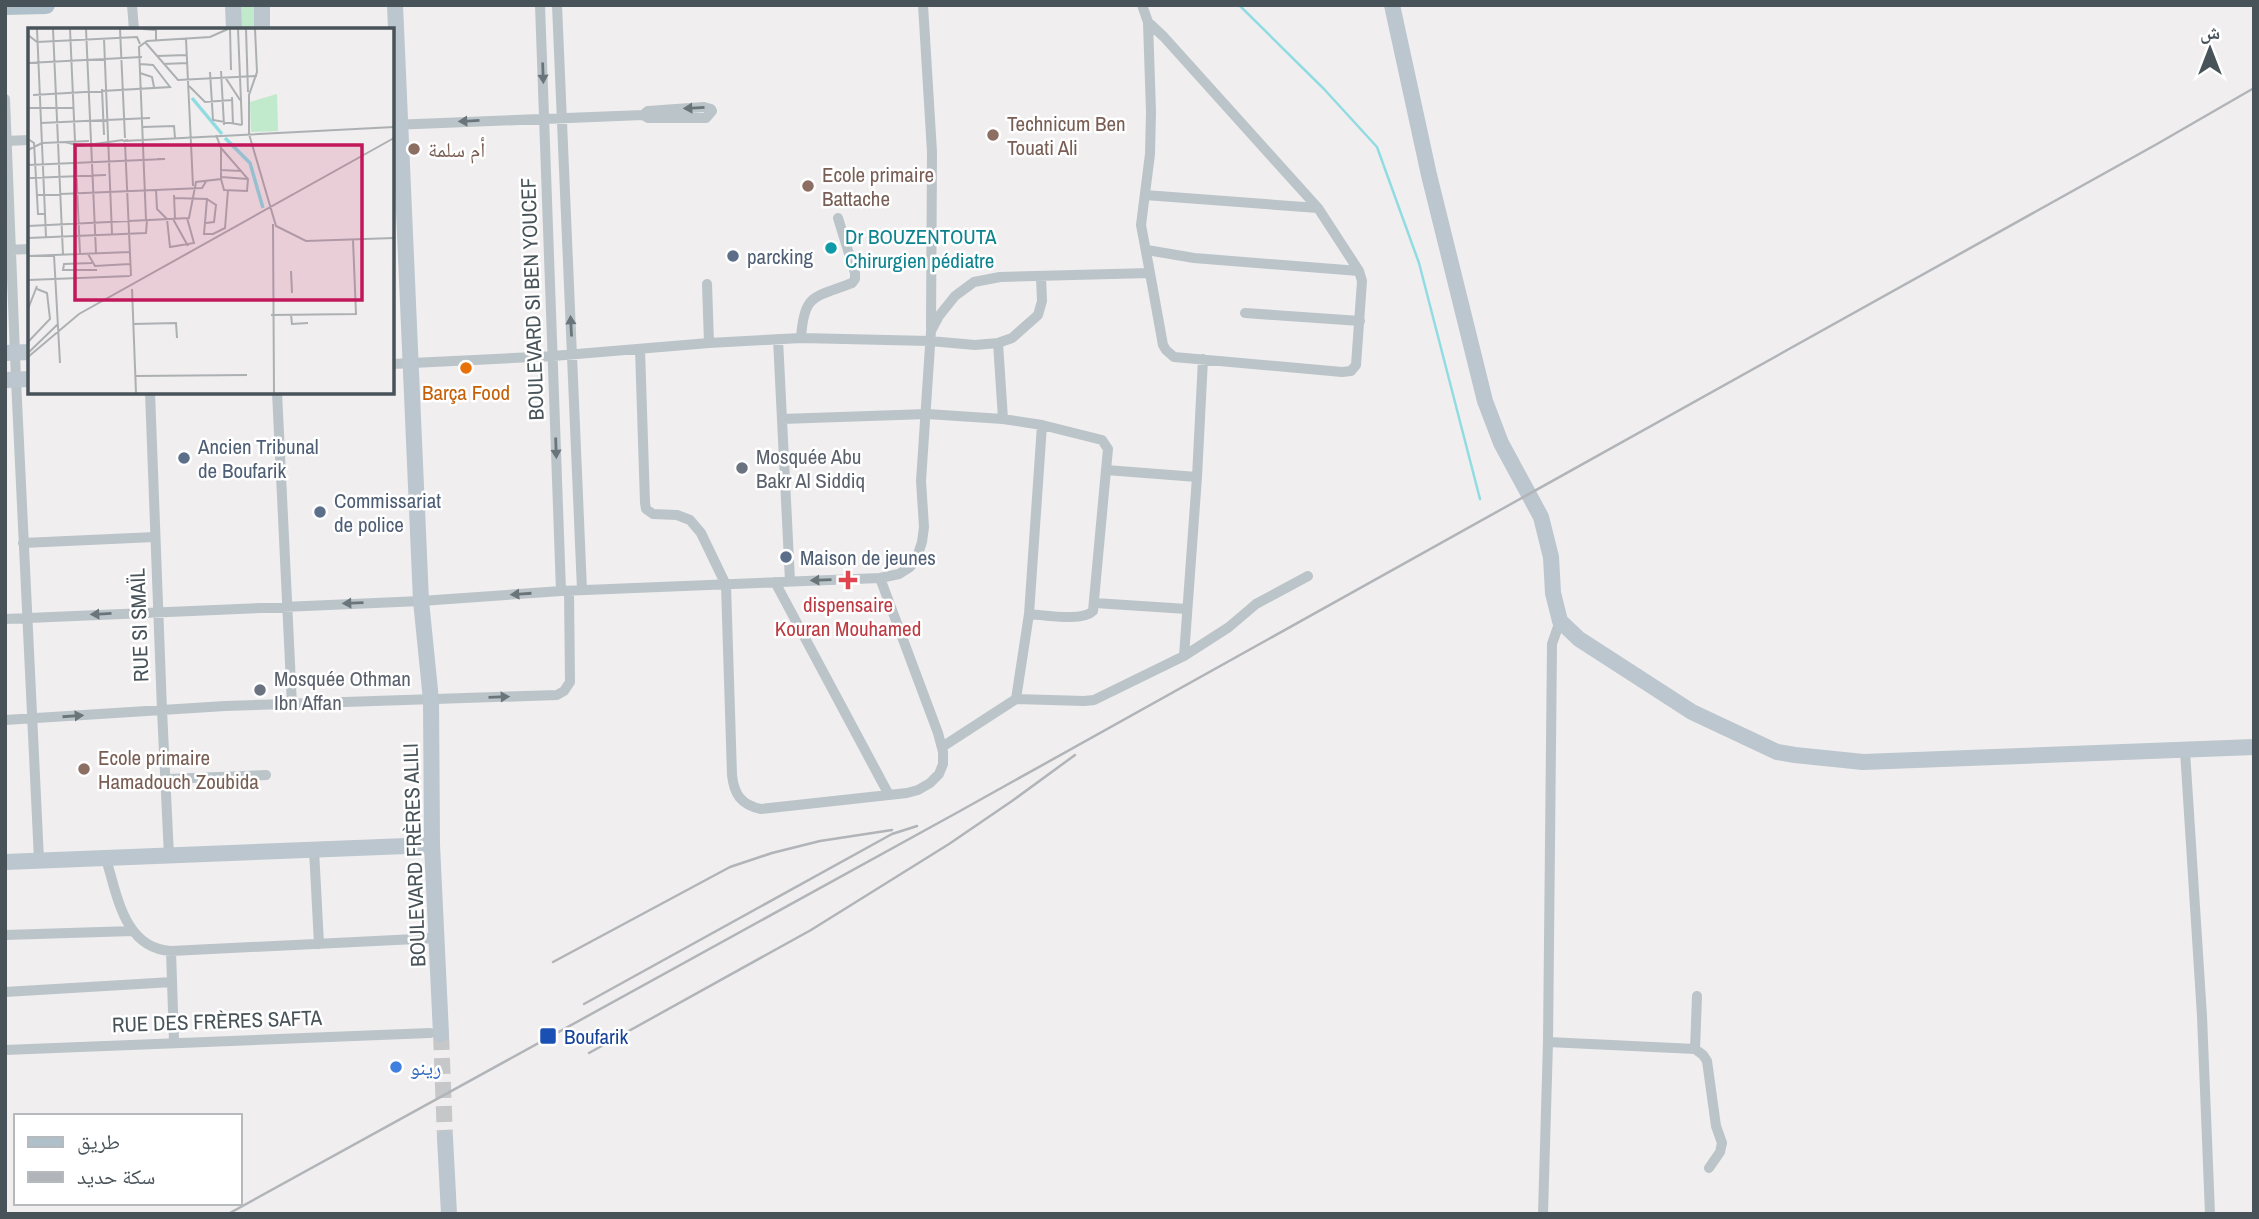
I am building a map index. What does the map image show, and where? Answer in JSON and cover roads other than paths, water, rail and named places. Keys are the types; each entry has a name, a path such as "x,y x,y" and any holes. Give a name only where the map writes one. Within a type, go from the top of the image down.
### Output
{"main road":[{"path":"5,6 46,5"},
{"path":"233,5 234,28"},
{"path":"261,5 262,28"},
{"name":"BOULEVARD FRÈRES ALILI","path":"395,5 396,124 411,363 421,601 431,700 436,938 435,1033"},
{"path":"1392,5 1429,175 1485,401 1501,443 1541,517 1551,557 1553,593 1560,621 1579,639 1692,712 1766,747 1795,755 1863,762 2254,747"},
{"path":"5,862 432,845"},
{"path":"445,1138 449,1214"}],"street":[{"path":"132,5 134,28"},
{"name":"BOULEVARD SI BEN YOUCEF","path":"431,700 556,695 569,686 571,677 553,356 540,5"},
{"name":"BOULEVARD SI BEN YOUCEF","path":"557,5 582,590"},
{"path":"5,619 885,577 910,567 916,560 922,542 921,481 931,336 932,152 923,5"},
{"path":"1142,5 1148,22 1151,112 1150,154 1142,225 1166,350 1174,357 1351,371 1358,361 1362,281 1359,271 1318,208 1148,22"},
{"path":"5,99 8,250 17,353 23,543 39,860"},
{"path":"396,124 643,115 648,118 706,118 712,111 704,107 648,111 643,115"},
{"path":"6,141 28,140"},
{"path":"1144,195 1318,208"},
{"path":"801,338 802,319 807,304 813,298 852,283 855,279 838,218"},
{"path":"8,250 28,249"},
{"path":"1147,250 1194,258 1359,271"},
{"path":"931,336 955,296 974,282 1000,277 1150,273"},
{"path":"394,364 572,355 801,338 931,336 975,345 998,343 1012,338 1038,315 1042,302 1041,277"},
{"path":"707,284 709,343"},
{"path":"1245,313 1360,321"},
{"path":"779,340 790,581"},
{"path":"998,343 1003,418"},
{"path":"640,349 646,509 653,513 677,515 690,520 701,533 726,585 733,786 740,800 747,805 761,809 907,793 930,783 939,774 943,764 942,747 885,577"},
{"path":"1184,656 1197,477 1202,359"},
{"name":"RUE SI SMAÏL","path":"150,394 169,856"},
{"path":"277,394 292,705"},
{"path":"782,419 927,414 1003,418 1102,440 1108,449 1095,603 1091,614 1082,617 1029,614"},
{"path":"1016,699 1029,614 1042,425"},
{"path":"1106,470 1197,477"},
{"path":"23,543 155,537"},
{"path":"942,747 1016,699 1094,700 1184,656 1229,627 1256,604 1308,576"},
{"path":"775,582 889,795"},
{"path":"1095,603 1187,608"},
{"path":"1543,1214 1548,1042 1552,644 1560,621"},
{"path":"5,720 162,710 431,700"},
{"path":"2185,751 2202,1016 2210,1214"},
{"path":"167,779 266,775"},
{"path":"314,850 319,944"},
{"path":"106,859 123,916 133,931 152,948 171,951 436,938"},
{"path":"5,935 133,931"},
{"path":"171,951 174,1042"},
{"path":"5,992 172,982"},
{"path":"1695,1049 1697,996"},
{"name":"RUE DES FRÈRES SAFTA","path":"5,1049 435,1033"},
{"path":"1548,1042 1695,1049 1703,1055 1707,1061 1716,1126 1722,1143 1720,1152 1709,1168"}],"waterway":[{"path":"1239,5 1324,89 1377,147 1419,263 1480,499"}],"tunnel":[{"path":"441,1034 445,1138"}],"railway":[{"path":"228,1214 960,811 2254,88"},
{"path":"589,1053 811,930 949,844 1075,755"},
{"path":"584,1004 892,834 917,826"},
{"path":"553,962 730,867 820,841 892,830"}],"place":[{"name":"Technicum Ben Touati Ali","path":"993,135"},
{"name":"أم سلمة","path":"414,149"},
{"name":"Ecole primaire Battache","path":"808,186"},
{"name":"Dr BOUZENTOUTA Chirurgien pédiatre","path":"831,248"},
{"name":"parcking","path":"733,256"},
{"name":"Barça Food","path":"466,368"},
{"name":"Ancien Tribunal de Boufarik","path":"184,458"},
{"name":"Mosquée Abu Bakr Al Siddiq","path":"742,468"},
{"name":"Commissariat de police","path":"320,512"},
{"name":"Maison de jeunes","path":"786,557"},
{"name":"dispensaire Kouran Mouhamed","path":"848,580"},
{"name":"Mosquée Othman Ibn Affan","path":"260,690"},
{"name":"Ecole primaire Hamadouch Zoubida","path":"84,769"},
{"name":"Boufarik","path":"548,1036"},
{"name":"رينو","path":"396,1067"}]}
